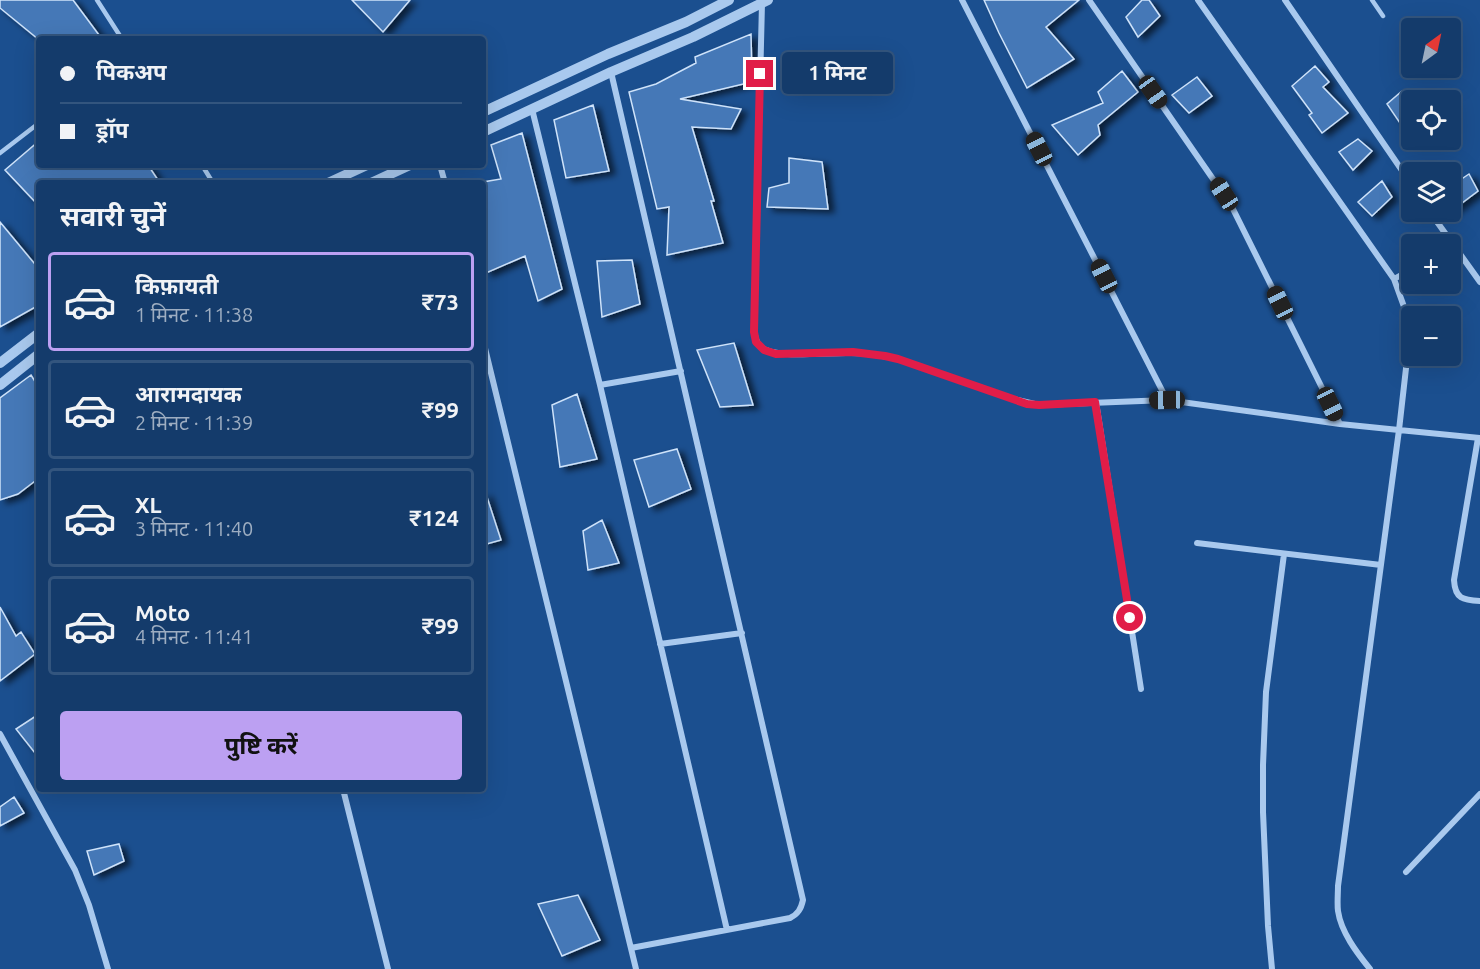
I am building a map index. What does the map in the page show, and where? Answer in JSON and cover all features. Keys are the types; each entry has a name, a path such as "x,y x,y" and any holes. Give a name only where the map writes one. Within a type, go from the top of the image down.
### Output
{"street":[{"path":"486,111 608,54 686,22 729,0"},
{"path":"962,0 1167,400"},
{"path":"1089,0 1231,205 1340,424"},
{"path":"1198,0 1394,279 1407,315 1410,333 1400,430 1338,886 1338,911 1343,927 1358,954 1370,969"},
{"path":"1285,0 1401,169"},
{"path":"486,131 765,2 754,332 756,342 764,350 776,354 853,352 892,358 1027,404 1167,400 1340,424 1479,438 1454,589 1458,596 1480,601"},
{"path":"610,72 803,900 797,914 790,918 631,948"},
{"path":"532,109 600,385 727,930"},
{"path":"334,180 360,168"},
{"path":"377,180 403,168"},
{"path":"1461,257 1480,282"},
{"path":"1394,279 1401,275"},
{"path":"0,363 36,335"},
{"path":"486,352 636,969"},
{"path":"0,385 36,356"},
{"path":"600,385 681,371"},
{"path":"1095,402 1141,688"},
{"path":"1197,543 1382,565"},
{"path":"1272,969 1268,926 1263,765 1266,692 1284,554"},
{"path":"660,644 742,633"},
{"path":"0,734 75,870 89,905 108,969"},
{"path":"344,792 388,969"},
{"path":"1406,873 1480,794"}],"lane":[{"path":"97,0 120,36"},
{"path":"1372,0 1383,16"},
{"path":"0,153 36,125"}],"building":[{"path":"0,0 73,0 100,36 36,37 0,8"},
{"path":"352,0 410,0 383,32"},
{"path":"984,0 1079,0 1046,27 1074,59 1027,88"},
{"path":"1142,0 1149,0 1160,16 1138,37 1126,17"},
{"path":"751,34 752,82 680,99 741,109 731,129 692,127 714,201 711,201 723,243 667,255 669,207 657,209 629,92 656,84 696,63 695,57"},
{"path":"1315,66 1329,82 1323,87 1348,113 1322,133 1309,115 1312,113 1292,86"},
{"path":"1122,71 1138,92 1098,125 1100,135 1078,155 1052,125 1103,103 1098,92"},
{"path":"1197,77 1212,96 1189,113 1172,95"},
{"path":"1401,92 1401,125 1387,104"},
{"path":"593,105 609,171 566,178 554,120"},
{"path":"522,133 562,289 538,301 525,256 486,273 486,182 501,179 491,145"},
{"path":"1358,139 1372,151 1353,170 1339,152"},
{"path":"36,144 36,168 150,168 158,180 36,180 36,203 5,170"},
{"path":"789,158 822,162 828,209 767,207 769,188 789,183"},
{"path":"1469,174 1478,191 1461,204 1461,179"},
{"path":"1382,181 1392,197 1372,216 1358,202"},
{"path":"0,222 36,265 36,307 0,327"},
{"path":"632,260 640,304 602,317 597,261"},
{"path":"734,343 753,405 720,407 697,350"},
{"path":"31,375 36,383 36,480 18,494 0,500 0,398"},
{"path":"577,394 597,459 560,467 552,405"},
{"path":"677,449 691,489 649,507 634,460"},
{"path":"486,494 501,540 486,544"},
{"path":"602,520 619,563 588,570 583,531"},
{"path":"0,607 16,636 21,632 35,654 0,681"},
{"path":"36,716 36,754 16,729"},
{"path":"14,797 24,813 0,826 0,807"},
{"path":"119,844 124,861 94,875 87,851"},
{"path":"578,895 600,940 562,956 538,904"}],"route":[{"path":"760,74 754,332 756,342 764,350 776,354 853,352 885,356 1027,404 1095,402 1130,618"}]}
